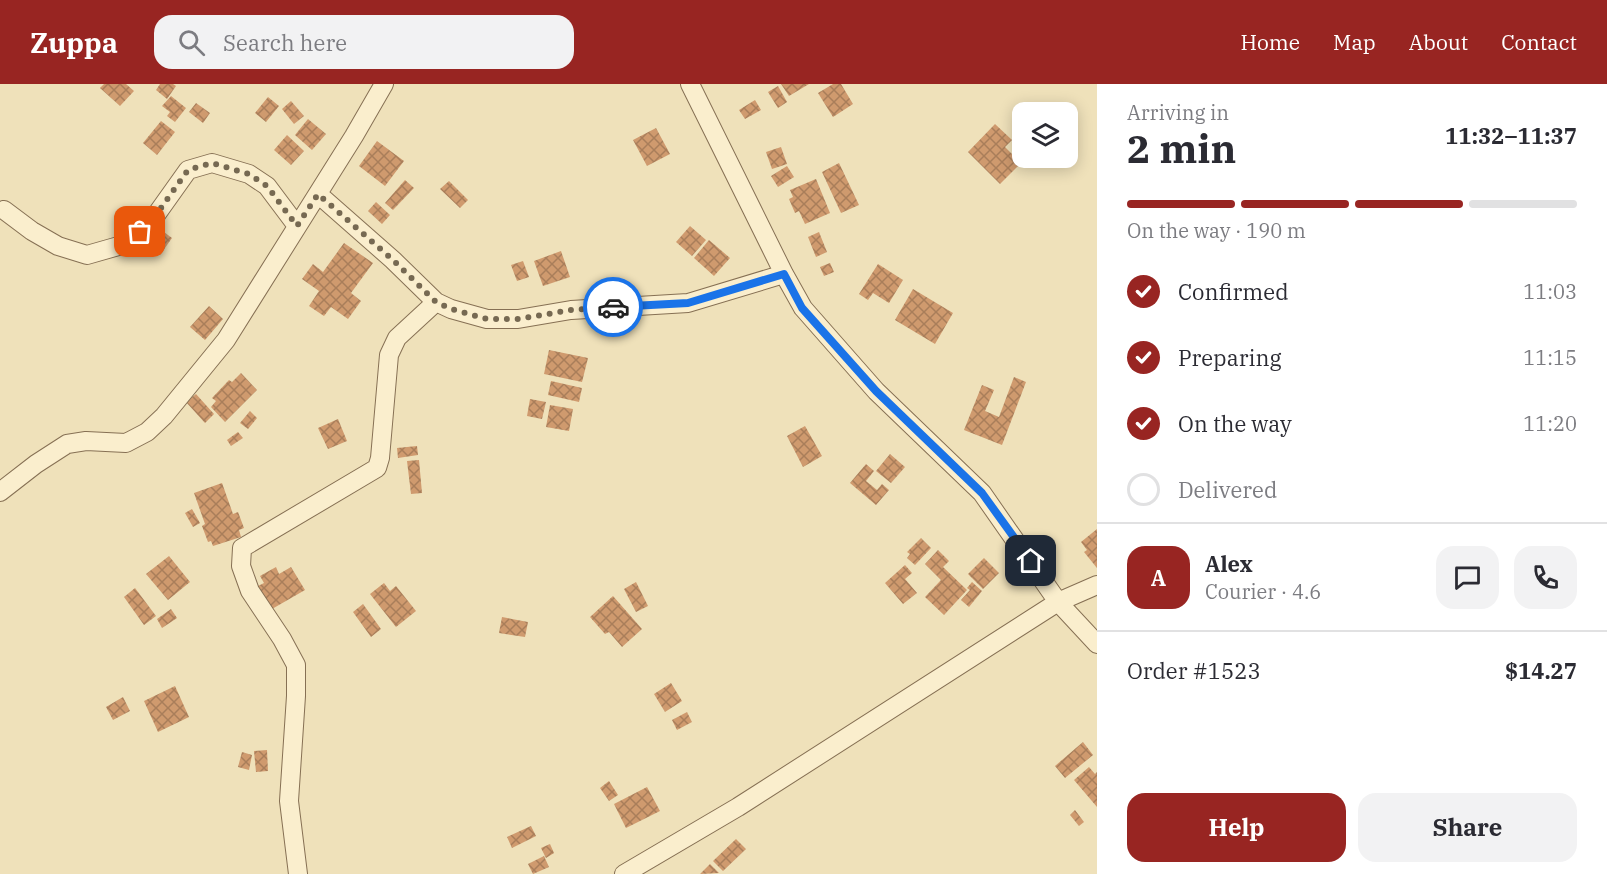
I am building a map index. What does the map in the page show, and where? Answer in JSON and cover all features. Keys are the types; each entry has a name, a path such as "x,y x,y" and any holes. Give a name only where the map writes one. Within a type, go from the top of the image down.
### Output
{"street":[{"path":"0,492 67,444 86,441 126,443 147,432 164,416 226,340 384,84"},
{"path":"690,84 802,308 876,391 982,493 1058,602 1097,644"},
{"path":"4,210 32,231 58,246 87,255 129,243 151,222 188,170 212,163 249,174 267,186 297,226"},
{"path":"318,194 393,260 436,302 451,309 487,319 518,319 571,310 688,303 784,274"},
{"path":"298,874 289,801 296,665 282,639 250,591 241,566 242,548 377,468 380,458 389,355 397,338 436,302"},
{"path":"624,874 738,807 1058,602 1097,585"}],"building":[{"path":"104,84 126,84 134,91 120,106 100,88"},
{"path":"160,84 176,86 167,99 156,90"},
{"path":"781,84 809,84 789,96"},
{"path":"833,84 841,84 853,104 833,117 818,93"},
{"path":"778,86 787,102 778,108 768,92"},
{"path":"171,96 186,108 175,122 167,116 170,112 162,106"},
{"path":"268,97 279,106 266,122 255,113"},
{"path":"755,100 761,110 745,119 739,110"},
{"path":"291,101 304,116 294,124 282,109"},
{"path":"196,103 210,113 203,123 189,112"},
{"path":"308,119 326,134 312,150 295,135"},
{"path":"161,121 175,132 157,155 143,143"},
{"path":"995,124 1012,140 1005,147 1012,154 1012,168 1016,168 1000,184 968,152"},
{"path":"656,128 670,154 647,166 633,140"},
{"path":"287,135 304,151 291,165 274,150"},
{"path":"377,141 404,161 385,186 359,166"},
{"path":"781,147 787,164 772,169 766,152"},
{"path":"839,163 859,205 841,213 822,172"},
{"path":"787,166 794,177 778,187 771,176"},
{"path":"816,179 830,213 805,224 799,211 795,213 789,199 793,197 790,190"},
{"path":"405,180 414,188 393,210 385,203"},
{"path":"449,181 468,200 460,208 440,189"},
{"path":"376,202 390,215 382,224 368,211"},
{"path":"690,226 706,240 692,256 676,242"},
{"path":"160,229 172,238 160,255 148,246"},
{"path":"819,232 827,252 816,257 808,237"},
{"path":"709,240 730,258 714,276 694,258"},
{"path":"344,243 373,263 351,293 361,301 348,319 331,307 324,316 309,306 319,291 302,279 313,264 323,272"},
{"path":"561,251 570,277 543,286 534,261"},
{"path":"523,261 529,277 517,281 511,265"},
{"path":"830,263 834,272 824,276 820,267"},
{"path":"878,264 903,280 889,303 873,293 868,300 859,294"},
{"path":"913,289 953,313 935,344 895,320"},
{"path":"209,306 223,319 205,340 190,327"},
{"path":"549,350 588,358 582,382 544,374"},
{"path":"241,373 257,390 225,422 211,407 216,401 212,398 229,380 232,382"},
{"path":"1014,377 1026,382 1002,445 964,430 982,385 994,390 985,411 999,417"},
{"path":"551,381 582,388 579,402 548,395"},
{"path":"196,394 214,414 205,423 186,402"},
{"path":"530,399 546,402 542,419 527,416"},
{"path":"550,405 573,409 569,431 546,427"},
{"path":"250,411 257,418 248,429 240,423"},
{"path":"338,419 347,441 328,449 318,428"},
{"path":"805,426 822,456 803,467 787,436"},
{"path":"238,432 243,438 231,446 227,440"},
{"path":"417,446 418,455 398,458 397,448"},
{"path":"890,454 905,467 891,483 876,471"},
{"path":"419,460 422,493 411,494 407,461"},
{"path":"866,464 874,471 866,481 877,490 882,484 889,490 876,505 850,483"},
{"path":"222,483 233,514 238,512 244,528 239,530 241,537 213,546 211,541 208,542 202,526 205,524 194,493"},
{"path":"192,509 200,523 193,527 185,513"},
{"path":"1097,529 1097,568 1084,552 1087,550 1081,542"},
{"path":"921,538 931,548 915,565 907,558 910,554 907,552"},
{"path":"938,550 949,561 943,567 967,590 944,615 925,597 941,580 925,564"},
{"path":"169,556 190,582 168,600 146,574"},
{"path":"984,558 999,573 983,589 968,574"},
{"path":"905,565 912,573 905,579 917,593 903,604 885,583"},
{"path":"276,567 279,574 291,567 305,590 272,609 258,586 264,583 260,576"},
{"path":"636,582 648,606 636,612 624,589"},
{"path":"972,582 982,591 969,607 961,600 970,590 967,588"},
{"path":"384,583 390,591 396,586 416,611 396,627 370,594"},
{"path":"135,588 156,616 144,625 124,597"},
{"path":"613,596 642,629 622,647 609,632 605,634 590,617"},
{"path":"363,604 381,629 371,637 353,612"},
{"path":"171,609 177,618 162,628 157,619"},
{"path":"502,617 528,622 525,637 499,633"},
{"path":"671,683 682,701 665,712 654,694"},
{"path":"175,686 189,717 158,732 144,701"},
{"path":"123,697 130,711 113,720 106,707"},
{"path":"687,712 692,722 677,730 672,720"},
{"path":"1083,742 1093,755 1065,778 1055,766"},
{"path":"267,750 268,771 256,772 254,751"},
{"path":"242,752 252,755 249,770 238,767"},
{"path":"1089,767 1095,774 1097,772 1097,807 1074,780"},
{"path":"609,781 618,795 609,801 600,788"},
{"path":"647,787 660,811 626,828 614,804"},
{"path":"1075,810 1084,822 1079,826 1070,815"},
{"path":"531,826 536,836 512,848 507,837"},
{"path":"736,839 746,849 723,871 713,861"},
{"path":"550,844 554,853 546,858 541,848"},
{"path":"544,856 549,867 533,874 528,864"},
{"path":"710,864 719,873 700,874"}],"way so far":[{"path":"140,232 151,222 188,170 212,163 249,174 267,186 297,226 318,194 393,260 436,302 451,309 487,319 518,319 571,310 613,307"}],"route":[{"path":"613,307 688,303 784,274 802,308 876,391 982,493 1031,561"}]}
